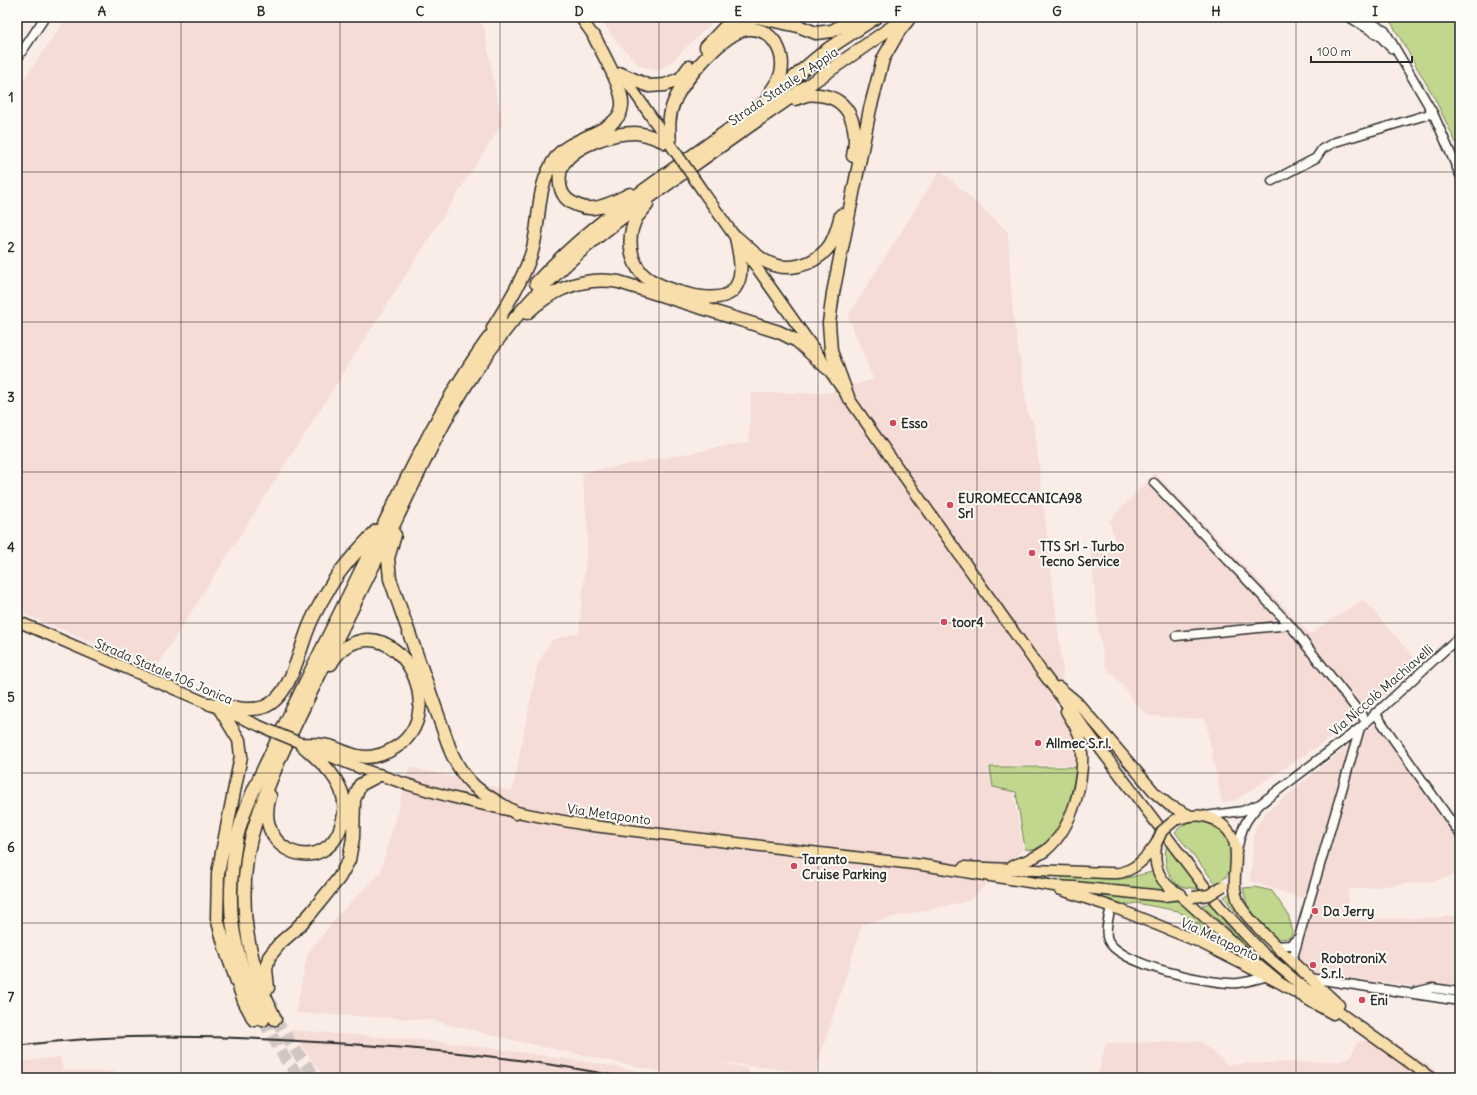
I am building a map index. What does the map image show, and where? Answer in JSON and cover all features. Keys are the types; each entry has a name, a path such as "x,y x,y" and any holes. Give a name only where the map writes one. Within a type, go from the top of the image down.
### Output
{"highway":[{"path":"621,74 648,86 665,84 681,78 726,26 741,19 757,17 798,26 816,33 832,31 857,17"},
{"name":"Strada Statale 7 Appia","path":"674,174 755,111 828,49 876,17"},
{"name":"Strada Statale 7 Appia","path":"674,174 838,66 906,17"},
{"path":"848,397 832,351 829,323 833,293 870,109 883,59 899,31 910,17"},
{"path":"655,187 608,204 592,208 578,206 565,198 560,185 560,174 564,163 576,151 592,143 616,135 636,133 650,136 670,144 669,117 674,101 688,78 721,43 737,32 748,30 763,32 770,37 777,44 782,63 781,73 777,84 755,111"},
{"path":"379,775 360,785 354,800 353,838 350,860 339,878 311,913 280,943 269,957 266,969 267,986 275,1019 251,954 244,919 244,884 247,856 254,824 274,770 307,701 401,508 450,413 486,349 531,255 537,228 541,192 548,172 558,155 575,142 608,127 617,118 622,107 622,94 594,36"},
{"path":"736,237 765,261 782,267 797,267 813,260 828,248 838,228 855,146 854,121 845,106 828,96 808,94 773,109"},
{"path":"215,706 239,740 242,756 218,873 217,918 226,951 244,1001 258,1020 253,997 240,958 232,920 231,893 234,854 242,817 384,523 423,444 461,378 486,349 508,314 548,269 599,225 674,174"},
{"path":"655,187 637,217 631,232 630,250 635,264 646,277 662,286 690,295 710,298 724,296 734,288 739,278 740,263 736,237"},
{"path":"486,349 501,344 528,313 552,294 577,283 602,280 634,286 779,332 797,341 827,368"},
{"path":"401,508 398,526 388,558 390,579 451,752 460,771 471,784 488,797 516,813"},
{"path":"215,706 244,709 263,707 277,699 289,681 310,625 333,581 355,553 384,523"},
{"path":"299,743 323,745 360,757 374,757 394,749 408,737 418,720 420,706 416,684 410,669 402,657 382,644 362,640 350,644 340,652 332,663 318,690 307,701"},
{"path":"274,770 273,786 268,802 268,821 274,837 284,848 291,852 305,855 321,851 333,841 341,827 344,813 343,795 335,780 324,765 299,743"}],"main road":[{"path":"580,17 1042,672 1220,907 1263,953 1301,985 1431,1078"},
{"name":"Strada Statale 106 Jonica","path":"17,621 299,743"},
{"path":"1042,672 1077,702 1156,794 1169,805 1189,815 1204,816 1218,821 1227,829 1234,841 1236,851 1235,891 1238,902 1252,921 1276,946 1368,1032"},
{"path":"1007,868 1028,860 1045,851 1060,835 1071,818 1080,779 1082,761 1081,740 1042,672"},
{"name":"Via Metaponto","path":"299,743 379,775 450,797 516,813 593,826 922,865"},
{"path":"922,865 1108,873 1123,872 1135,867 1147,857 1156,844 1162,831 1176,820 1189,815"},
{"path":"1156,844 1154,857 1157,871 1166,885 1179,894 1252,960 1280,983"},
{"path":"922,865 1054,886 1164,896 1179,894 1194,897 1209,895 1223,886 1232,875 1235,866"},
{"name":"Via Metaponto","path":"1054,886 1198,941 1268,976 1315,1004 1368,1032"}],"street":[{"path":"17,59 45,17"},
{"path":"1349,17 1380,36 1405,64"},
{"path":"1362,17 1385,31 1433,113 1460,175"},
{"path":"1272,181 1316,158 1322,149 1335,142 1433,113"},
{"path":"1154,483 1290,625 1366,721"},
{"path":"1176,636 1290,625"},
{"name":"Via Niccolò Machiavelli","path":"1260,804 1360,728 1460,636"},
{"path":"1375,713 1460,834"},
{"path":"1292,961 1360,728"},
{"path":"1204,816 1242,811 1260,804"},
{"path":"1236,851 1242,828 1249,816 1260,804"},
{"path":"1111,907 1107,928 1107,939 1112,946 1142,963 1174,974 1223,982 1238,983 1268,976"},
{"path":"1276,946 1290,945 1298,938"},
{"path":"1309,978 1460,1001"},
{"path":"1411,993 1432,988 1460,992"}],"shaded area":[{"path":"17,17 27,17 17,32"},
{"path":"67,17 477,17 484,28 502,124 155,669 17,611 17,89"},
{"path":"599,17 718,17 671,62 658,71 640,66 616,41"},
{"path":"940,170 1008,232 1012,306 1028,415 1034,422 1063,673 1055,706 1072,730 1075,744 1076,765 1009,765 1023,849 969,901 862,924 815,1074 711,1061 746,1068 753,1076 763,1078 690,1078 525,1043 430,1020 296,1013 307,954 338,915 380,873 410,767 512,791 538,663 552,640 579,632 588,534 582,473 749,442 751,393 827,393 873,379 848,316"},
{"path":"1155,473 1310,634 1363,599 1419,663 1356,721 1236,800 1222,803 1205,719 1149,716 1136,705 1122,685 1105,666 1098,628 1090,545 1115,540 1109,521"},
{"path":"1376,723 1460,839 1460,874 1433,881 1348,890 1349,919 1460,916 1460,996 1411,986 1313,973 1299,960 1313,902 1250,881 1255,828 1266,812"},
{"path":"290,1030 478,1046 595,1063 672,1078 325,1078"},
{"path":"1384,1036 1448,1078 1097,1078 1106,1043 1200,1041 1227,1064 1340,1061 1350,1056 1357,1042"},
{"path":"60,1057 63,1070 117,1072 118,1078 17,1078 17,1062"},
{"path":"982,1070 1043,1078 963,1078"}],"green space":[{"path":"1388,17 1460,17 1460,151 1434,97"},
{"path":"990,767 1077,767 1066,817 1054,837 1034,850 1025,849 1016,792 993,787"},
{"path":"1198,821 1208,822 1221,828 1229,838 1233,866 1225,878 1216,884 1175,832 1185,824"},
{"path":"1167,845 1201,889 1181,886 1171,877 1168,872 1165,856"},
{"path":"981,871 1049,874 1049,880"},
{"path":"1152,872 1164,891 1062,883 1062,876 1127,878"},
{"path":"1255,887 1272,891 1288,914 1293,932 1289,938 1278,939 1263,927 1247,904 1243,888"},
{"path":"1085,893 1177,901 1189,908 1244,958 1202,934 1199,926 1178,911 1136,903 1127,905"},
{"path":"1230,893 1253,927 1294,968 1257,935 1240,917 1224,897"},
{"path":"1210,903 1229,927 1262,958 1261,960 1202,905"}],"tunnel":[{"path":"275,1019 316,1078"},
{"path":"263,1020 284,1057 300,1078"}],"railway":[{"path":"17,1046 135,1037 215,1037 294,1041 406,1048 480,1055 553,1065 626,1078"}],"place":[{"name":"Esso","path":"893,423"},
{"name":"EUROMECCANICA98 Srl","path":"950,505"},
{"name":"TTS Srl - Turbo Tecno Service","path":"1032,553"},
{"name":"toor4","path":"944,622"},
{"name":"Allmec S.r.l.","path":"1038,743"},
{"name":"Taranto Cruise Parking","path":"794,866"},
{"name":"Da Jerry","path":"1315,911"},
{"name":"RobotroniX S.r.l.","path":"1313,965"},
{"name":"Eni","path":"1362,1000"}]}
